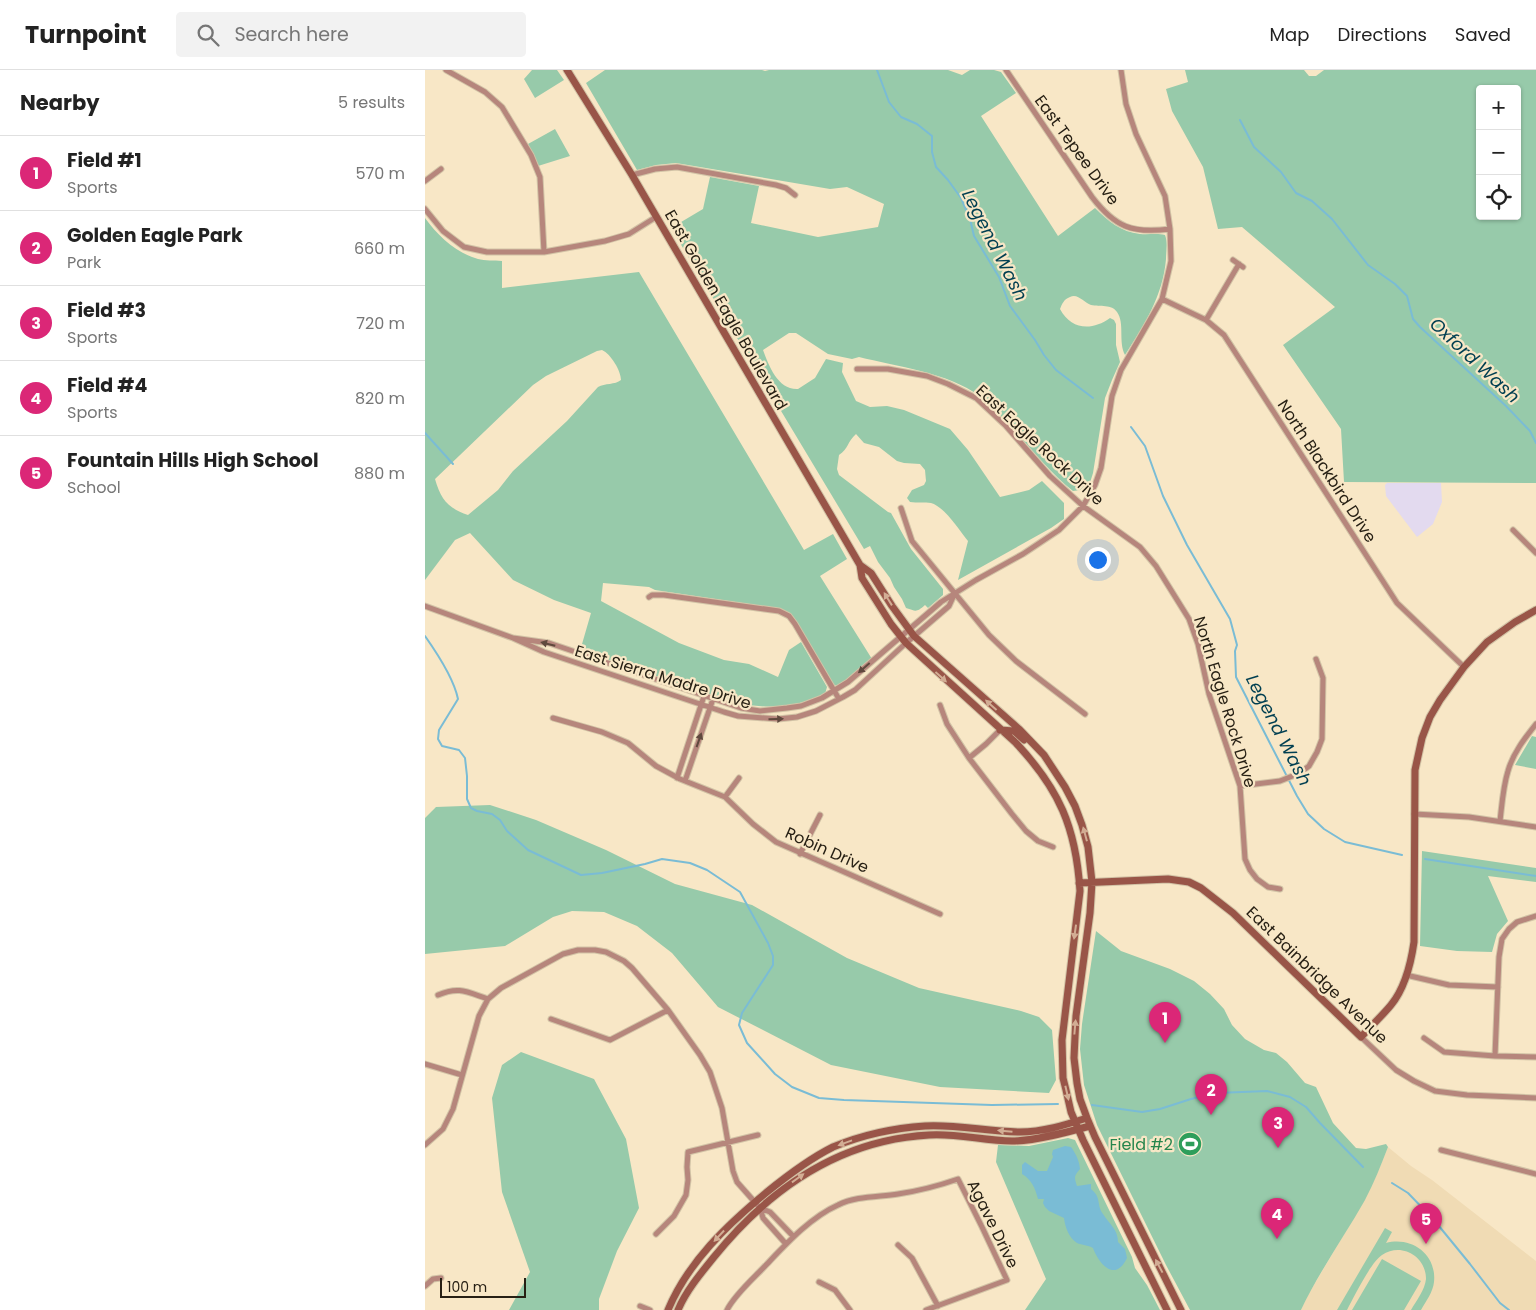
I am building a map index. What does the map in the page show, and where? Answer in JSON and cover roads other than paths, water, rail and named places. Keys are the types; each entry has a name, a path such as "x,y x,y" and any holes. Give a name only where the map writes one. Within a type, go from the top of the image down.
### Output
{"street":[{"path":"446,70 485,92 502,107 531,155 539,177 545,252"},
{"name":"East Golden Eagle Boulevard","path":"567,70 632,175 860,565 862,578 891,624 906,643 1016,743 1030,758 1054,792 1074,843 1079,883 1076,924 1061,1040 1063,1078 1071,1112 1078,1129 1167,1310"},
{"name":"East Tepee Drive","path":"1007,70 1104,212 1131,229 1157,231 1170,229"},
{"path":"912,633 949,606 955,594 1023,554 1059,530 1083,506 1101,468 1112,396 1121,370 1162,299 1171,261 1170,229 1165,196 1136,134 1126,104 1121,70"},
{"path":"632,175 655,169 677,167 776,184 786,188 795,195"},
{"path":"425,181 442,170"},
{"path":"425,209 443,231 464,247 487,252 545,252 605,241 629,234 656,217"},
{"path":"1206,320 1241,265 1233,260"},
{"name":"North Blackbird Drive","path":"1162,299 1206,320 1224,335 1397,603 1464,667"},
{"name":"East Eagle Rock Drive","path":"857,369 888,369 927,376 949,384 976,398 1006,426 1050,476 1083,506 1140,547"},
{"path":"901,508 912,541 989,635 1017,661 1085,714"},
{"path":"1513,530 1536,553"},
{"name":"North Eagle Rock Drive","path":"1140,547 1156,566 1189,619 1198,644 1209,694 1240,786 1245,859 1257,879 1268,887 1279,889"},
{"name":"East Golden Eagle Boulevard","path":"860,565 871,573 899,617 912,633 1019,729 1044,755 1065,787 1082,826 1088,847 1092,882 1074,1038 1077,1083 1090,1126 1181,1310"},
{"path":"649,597 664,594 779,611 789,616 839,699"},
{"name":"East Sierra Madre Drive","path":"425,606 513,638 543,652 738,716 778,720 806,714 855,690 906,643 912,633"},
{"path":"1361,1037 1392,1004 1406,975 1414,942 1415,770 1422,738 1430,717 1464,667 1487,642 1536,610"},
{"name":"East Sierra Madre Drive","path":"513,638 549,644 741,708 767,710 801,706 822,698 848,682 901,636 912,633"},
{"path":"1240,786 1281,781 1309,766 1320,746 1323,731 1323,678 1316,659"},
{"path":"677,778 704,696"},
{"path":"685,781 713,699"},
{"path":"940,705 947,724 969,758 1012,814 1026,831 1038,841 1053,847"},
{"name":"Robin Drive","path":"553,718 602,732 628,743 656,766 677,778 725,797 753,824 776,842 940,914"},
{"path":"1500,821 1503,794 1509,769 1521,744 1536,724"},
{"path":"969,758 1000,730 1014,732 1044,755"},
{"path":"725,797 739,778"},
{"path":"1414,814 1461,816 1536,827"},
{"path":"800,854 820,815"},
{"name":"East Bainbridge Avenue","path":"1079,883 1169,879 1189,882 1201,888 1233,913 1396,1070 1435,1091 1467,1095 1536,1098"},
{"path":"1495,1056 1499,957 1502,939 1517,922 1536,916"},
{"path":"425,1145 443,1129 453,1109 479,1016 488,999 501,988 563,954 578,950 606,952 624,961 632,968 667,1010 700,1055 710,1072 721,1108 729,1141 733,1171 737,1182 757,1205 763,1218 786,1244"},
{"path":"1406,975 1449,985 1498,987"},
{"path":"438,996 449,990 464,990 488,999"},
{"path":"551,1018 609,1040 667,1010"},
{"path":"1424,1038 1444,1052 1536,1057"},
{"path":"425,1064 462,1075"},
{"path":"678,1310 701,1273 757,1205 788,1175 817,1156 847,1142 909,1127 944,1125 1008,1132 1031,1132 1087,1118"},
{"path":"668,1310 698,1259 724,1230 757,1205 804,1174 828,1161 869,1145 913,1136 969,1136 1022,1141 1090,1126"},
{"path":"656,1234 674,1216 686,1195 688,1152 758,1135"},
{"path":"1441,1150 1536,1174"},
{"name":"Agave Drive","path":"793,1236 839,1204 857,1198 910,1192 958,1179 983,1227 1007,1280 937,1306"},
{"path":"727,1310 736,1297 793,1236 770,1212 757,1205"},
{"path":"898,1245 912,1258 937,1306 926,1310"},
{"path":"425,1286 433,1279 441,1278"},
{"path":"819,1282 835,1290 850,1310"},
{"path":"640,1306 650,1310"}],"water":[{"path":"1065,1146 1071,1147 1078,1160 1080,1169 1075,1177 1077,1186 1091,1184 1091,1189 1097,1195 1105,1218 1115,1230 1118,1242 1125,1249 1127,1258 1117,1269 1113,1270 1103,1265 1093,1248 1074,1241 1068,1232 1064,1218 1045,1207 1044,1199 1038,1199 1033,1185 1022,1174 1022,1165 1025,1162 1038,1171 1047,1171 1053,1157 1053,1150"}],"waterway":[{"name":"Legend Wash","path":"877,70 889,102 901,117 917,124 932,136 932,152 936,167 961,198 970,219 974,236 999,277 1010,306 1056,370 1093,398"},
{"name":"Oxford Wash","path":"1240,120 1254,147 1281,172 1296,193 1312,201 1332,219 1368,265 1395,284 1407,296 1413,319 1420,327 1506,406 1530,431 1536,443"},
{"name":"Legend Wash","path":"1131,427 1145,446 1163,496 1187,545 1230,619 1237,645 1235,651 1236,677 1308,814 1324,829 1345,842 1402,855"},
{"path":"425,433 453,464"},
{"path":"425,636 440,658 456,691 458,699 439,730 438,739 442,746 459,750 465,758 467,799 471,808 492,814 528,850 581,875 602,873 662,859 690,863 707,870 740,892 768,943 773,956 773,965 742,1013 739,1025 747,1043 775,1074 792,1087 819,1098 844,1100 992,1105 1058,1104"},
{"name":"Legend Wash","path":"1425,859 1536,876"},
{"path":"1092,1105 1142,1112 1160,1109 1217,1093 1267,1091 1290,1097 1306,1107 1363,1167"},
{"path":"1392,1183 1408,1193 1434,1220 1500,1303 1509,1310"}],"place":[{"name":"Field #1","path":"1165,1043"},
{"name":"Golden Eagle Park","path":"1211,1115"},
{"name":"Field #2","path":"1190,1144"},
{"name":"Field #3","path":"1278,1148"},
{"name":"Field #4","path":"1277,1239"},
{"name":"Fountain Hills High School","path":"1426,1244"}]}
